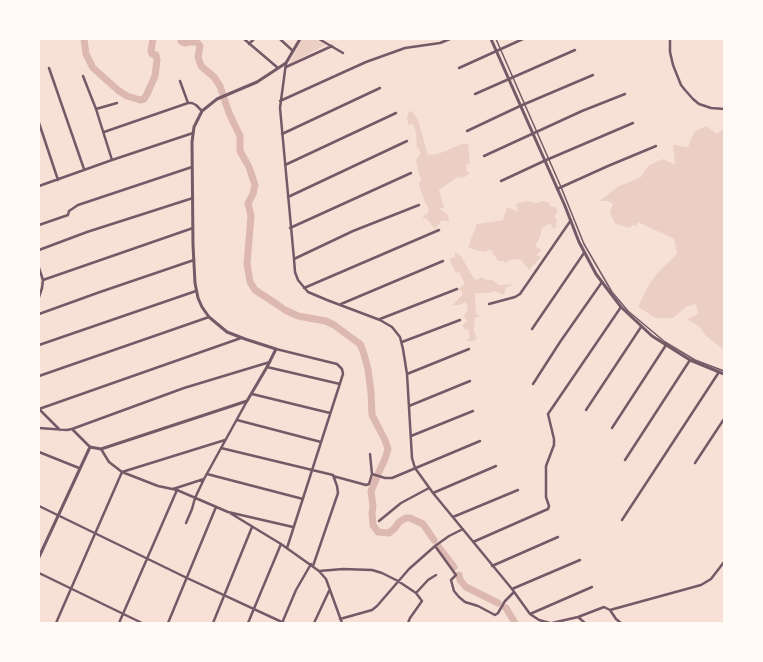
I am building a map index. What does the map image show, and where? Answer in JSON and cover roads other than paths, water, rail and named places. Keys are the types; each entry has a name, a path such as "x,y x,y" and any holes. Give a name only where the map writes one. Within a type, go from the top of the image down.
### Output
{"street":[{"path":"244,39 278,68"},
{"path":"250,44 254,39"},
{"path":"280,39 292,51"},
{"path":"300,39 286,63 280,102 290,228 295,272 298,280 304,288 316,296 380,320 392,327 400,337 407,374 412,436 412,458 415,468 433,493 513,590 530,614 539,620 551,623 578,617 604,607 610,610 613,616 621,623"},
{"path":"320,39 343,53"},
{"path":"280,102 379,57 406,48 440,44 450,39"},
{"path":"491,39 524,104 561,187 584,244 612,292 628,311 646,327 695,360 724,373"},
{"path":"496,39 498,51"},
{"path":"459,68 524,39"},
{"path":"670,39 670,52 673,65 681,85 699,104 711,108 724,109"},
{"path":"286,67 332,46"},
{"path":"475,94 575,50"},
{"path":"286,63 257,82 217,99 202,111 194,127 192,167 196,291 202,307 210,317 227,332 276,349 337,364 342,369 343,374 340,384 287,548"},
{"path":"49,68 84,170"},
{"path":"467,131 524,104 593,75"},
{"path":"83,76 104,132 112,160"},
{"path":"511,78 520,106 571,220 584,253 602,282 621,307 652,336 690,360 724,373"},
{"path":"180,81 188,103"},
{"path":"282,134 380,88"},
{"path":"484,156 582,111 625,94"},
{"path":"96,109 117,103"},
{"path":"104,132 188,103 196,104 202,111"},
{"path":"285,165 396,113"},
{"path":"39,123 58,180"},
{"path":"501,181 633,123"},
{"path":"39,186 193,133"},
{"path":"288,197 407,141"},
{"path":"557,189 656,146"},
{"path":"39,225 68,215 70,211 78,205 192,167"},
{"path":"290,228 410,173"},
{"path":"39,250 87,232 193,198"},
{"path":"294,259 353,231 419,205"},
{"path":"489,304 515,297 520,294 571,220"},
{"path":"43,280 194,228"},
{"path":"304,288 440,230"},
{"path":"532,328 584,253"},
{"path":"39,314 194,260"},
{"path":"341,305 443,261"},
{"path":"39,268 43,280 39,296"},
{"path":"533,384 602,282"},
{"path":"380,320 457,289"},
{"path":"39,345 196,291"},
{"path":"473,542 548,509 549,506 546,497 546,466 554,445 554,439 548,414 621,307"},
{"path":"39,376 210,317"},
{"path":"402,342 460,320"},
{"path":"586,410 641,327"},
{"path":"60,430 39,408 241,338"},
{"path":"612,428 666,345"},
{"path":"186,523 204,479 276,349"},
{"path":"407,374 469,349"},
{"path":"626,460 690,360"},
{"path":"39,428 60,430 72,429 184,388 270,362"},
{"path":"267,367 340,384"},
{"path":"622,520 719,372"},
{"path":"409,406 470,381"},
{"path":"252,394 330,413"},
{"path":"72,429 90,447 101,449 247,402"},
{"path":"412,436 473,411"},
{"path":"695,463 724,419"},
{"path":"237,420 321,442"},
{"path":"56,623 122,472 225,440"},
{"path":"372,474 385,478 392,478 480,441"},
{"path":"39,557 90,447"},
{"path":"221,448 333,475 366,485 369,484 372,474 370,454"},
{"path":"101,449 109,462 122,472 158,486 177,490 228,512 281,544 312,565 326,580 342,623"},
{"path":"39,452 79,468"},
{"path":"433,493 496,466"},
{"path":"207,474 303,499"},
{"path":"39,506 283,623 296,590 312,565 338,493 333,475"},
{"path":"172,489 204,479"},
{"path":"379,521 401,503 429,488"},
{"path":"119,623 146,558 177,490"},
{"path":"453,517 518,490"},
{"path":"168,623 216,507"},
{"path":"228,512 293,527"},
{"path":"213,623 252,527"},
{"path":"340,619 372,610 409,569 435,546 463,529"},
{"path":"492,566 558,537"},
{"path":"248,623 281,544"},
{"path":"435,546 456,575 451,581 454,590 459,597 466,602 483,608 495,615 498,613 513,590 580,560"},
{"path":"610,610 701,585 715,575 724,562"},
{"path":"319,571 343,569 372,570 398,581 416,593 422,603 410,618 408,623"},
{"path":"39,573 142,623"},
{"path":"416,593 428,580 436,575"},
{"path":"530,614 592,587"},
{"path":"314,623 329,590"},
{"path":"578,617 585,623"}],"waterway":[{"path":"84,39 86,54 93,68 119,91 127,96 140,100 144,99 155,76 157,60 156,55 152,54 151,51 153,39"},
{"path":"181,39 181,41 185,43 197,42 200,46 198,57 201,66 214,77 220,86 229,113 240,136 240,151 249,167 255,185 253,194 248,203 251,216 247,263 250,282 255,290 285,310 298,316 326,321 360,344 368,369 372,415 388,449 378,474"},
{"path":"377,477 371,491 373,525 378,532 389,533 399,522 406,518 410,518 423,524 434,540"},
{"path":"438,546 454,567"},
{"path":"459,575 460,580 466,587 498,603"},
{"path":"506,608 515,623"}]}
